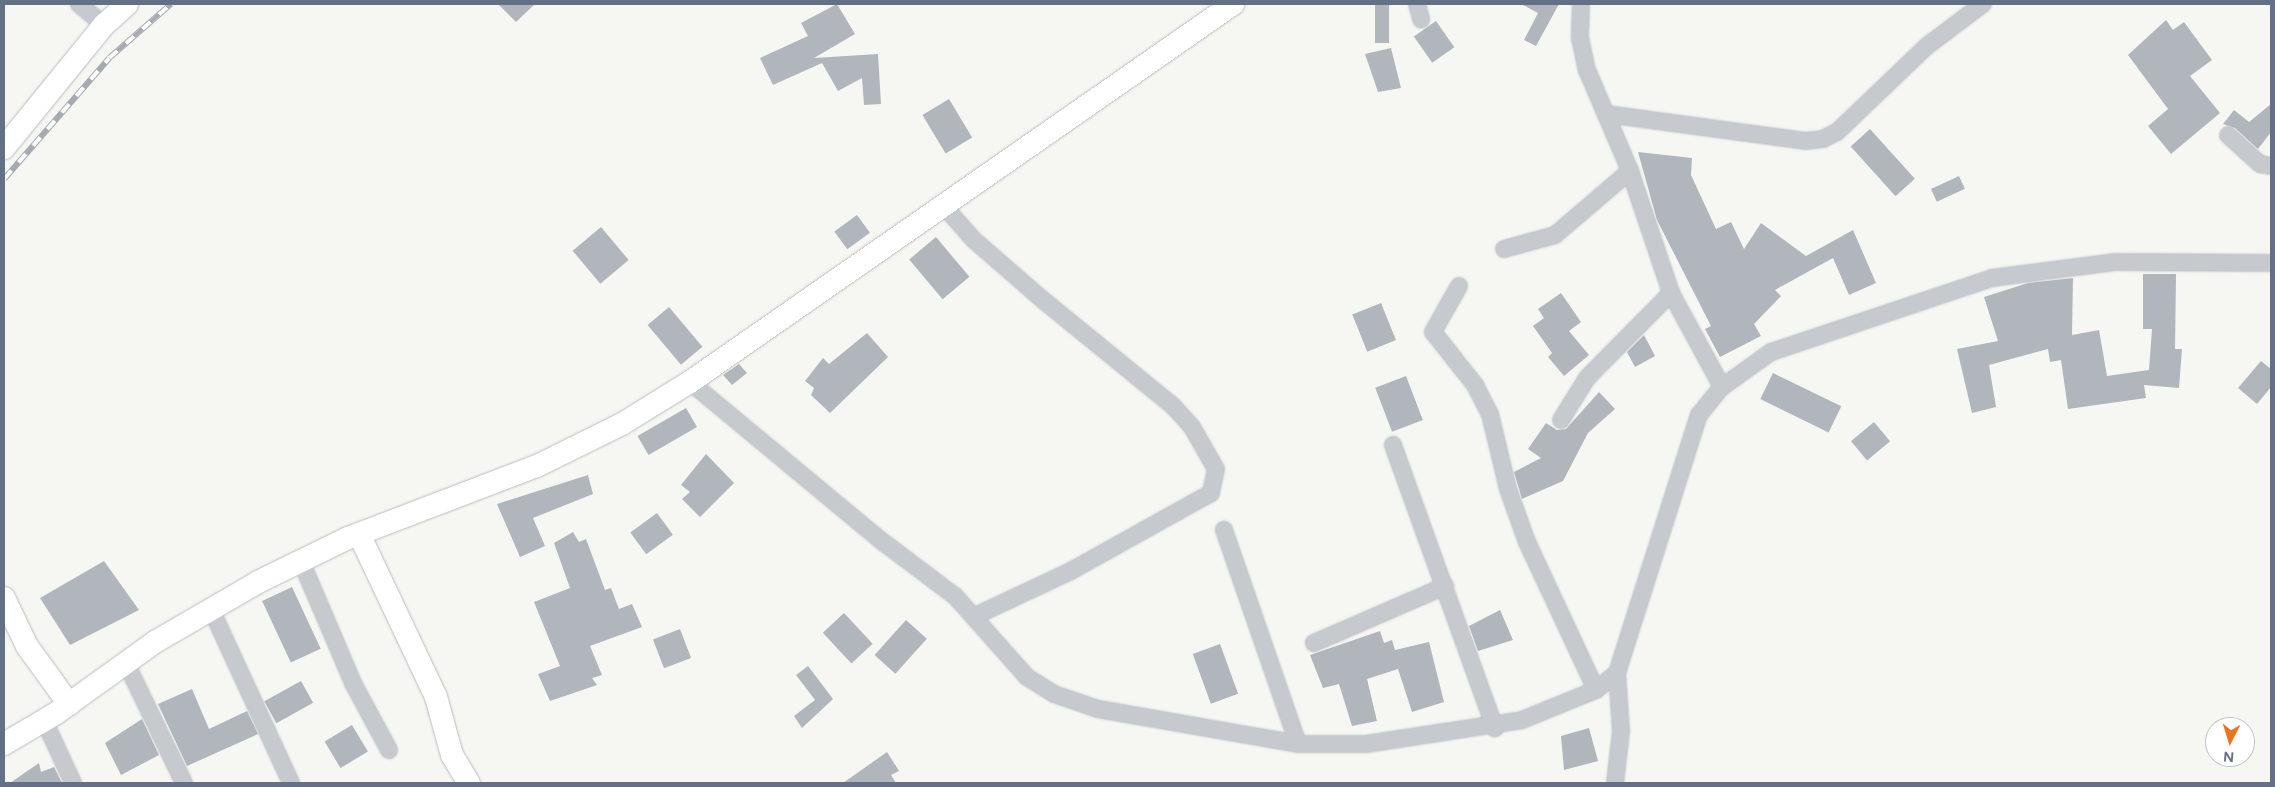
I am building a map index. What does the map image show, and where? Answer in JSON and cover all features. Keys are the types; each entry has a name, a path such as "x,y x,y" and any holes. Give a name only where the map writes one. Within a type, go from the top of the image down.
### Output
{"street":[{"path":"79,4 104,25"},
{"path":"4,148 104,25 127,4"},
{"path":"4,744 69,704 126,663 211,609 301,561 359,534 537,466 690,382 1233,4"},
{"path":"1581,4 1584,54 1606,114 1630,170 1671,293 1722,387"},
{"path":"1606,114 1805,141 1823,139 1838,132 1927,46 1983,4"},
{"path":"2228,135 2260,164 2271,166"},
{"path":"1504,249 1555,235 1630,170"},
{"path":"943,205 974,240 1043,300 1174,407 1192,427 1216,469 1210,493 1069,572 975,616"},
{"path":"1615,783 1621,731 1617,673 1689,443 1700,415 1722,387 1771,352 1992,278 2116,262 2271,263"},
{"path":"1460,286 1433,332 1474,386 1490,414 1508,489 1527,542 1596,690"},
{"path":"1561,420 1587,378 1671,293"},
{"path":"690,382 975,616 1027,677 1054,694 1098,709 1298,744 1366,744 1496,728 1596,690 1617,673"},
{"path":"1393,446 1496,728"},
{"path":"1224,530 1298,744"},
{"path":"359,534 436,697 452,755 469,783"},
{"path":"301,561 354,685 389,750"},
{"path":"1314,643 1445,586"},
{"path":"4,598 27,646 69,704"},
{"path":"211,609 291,783"},
{"path":"126,663 184,783"},
{"path":"44,720 73,783"}],"building":[{"path":"498,4 535,4 516,22"},
{"path":"837,4 855,34 814,58 878,54 881,104 864,105 862,78 838,91 822,63 773,85 760,58 808,36 801,23"},
{"path":"1375,4 1389,4 1389,43 1375,43"},
{"path":"1521,4 1559,4 1536,46 1524,40 1538,13"},
{"path":"2166,20 2173,30 2184,22 2212,60 2190,76 2220,113 2171,154 2148,126 2168,109 2128,55"},
{"path":"1436,21 1454,47 1432,63 1414,36"},
{"path":"1391,48 1401,88 1378,92 1365,54"},
{"path":"949,99 972,138 946,154 922,115"},
{"path":"2271,104 2271,132 2258,149 2235,128 2223,124 2234,110 2249,122"},
{"path":"1870,129 1915,179 1896,196 1851,146"},
{"path":"1638,152 1692,158 1691,175 1716,229 1731,222 1744,249 1761,223 1806,256 1853,230 1876,283 1849,295 1833,258 1775,290 1781,296 1754,324 1761,336 1720,357 1705,329 1711,326 1657,220"},
{"path":"1959,176 1965,189 1937,202 1931,189"},
{"path":"857,215 870,233 847,249 834,231"},
{"path":"601,227 629,260 600,284 573,251"},
{"path":"936,237 969,277 943,299 909,259"},
{"path":"2143,274 2176,274 2175,349 2182,349 2179,388 2144,385 2146,398 2068,409 2061,360 2050,362 2048,349 1989,365 1996,407 1972,413 1957,349 1998,341 1984,297 2028,283 2073,278 2072,335 2099,330 2107,376 2149,370 2152,329 2143,329"},
{"path":"1561,293 1581,322 1569,331 1589,355 1564,376 1548,357 1552,353 1533,326 1544,318 1538,309"},
{"path":"1381,303 1396,340 1367,352 1352,315"},
{"path":"669,307 702,347 681,365 648,325"},
{"path":"867,333 888,357 830,413 811,395 814,388 805,381 823,358 829,364"},
{"path":"1644,335 1655,356 1635,367 1627,352"},
{"path":"2261,361 2271,369 2271,387 2257,404 2238,388"},
{"path":"739,364 747,373 732,385 723,375"},
{"path":"1773,373 1841,406 1829,432 1760,399"},
{"path":"1406,376 1423,420 1392,432 1375,388"},
{"path":"1599,392 1615,409 1588,433 1563,481 1522,499 1514,472 1541,458 1528,449 1546,423 1557,430 1566,429"},
{"path":"686,408 697,427 649,455 638,436"},
{"path":"1874,422 1890,441 1867,460 1851,441"},
{"path":"706,454 734,483 700,517 682,499 690,492 681,485"},
{"path":"588,475 593,494 533,518 545,546 520,557 497,504"},
{"path":"657,513 673,535 646,554 630,532"},
{"path":"573,532 579,542 586,539 605,590 611,588 619,609 632,604 642,627 590,646 602,675 592,678 597,685 550,701 538,674 560,666 534,602 570,588 554,543"},
{"path":"104,561 139,610 70,645 40,598"},
{"path":"292,587 321,649 291,663 262,601"},
{"path":"1500,610 1513,640 1478,651 1469,626"},
{"path":"844,613 873,644 851,663 823,633"},
{"path":"906,620 927,639 895,674 875,655"},
{"path":"680,629 691,658 664,668 653,639"},
{"path":"1380,631 1384,643 1392,640 1395,650 1429,642 1444,702 1412,712 1398,669 1367,679 1377,721 1352,726 1339,684 1323,688 1310,655"},
{"path":"1220,644 1238,694 1211,704 1193,654"},
{"path":"808,666 833,699 802,728 794,716 815,700 796,675"},
{"path":"301,681 313,703 276,723 264,701"},
{"path":"192,689 209,729 247,711 258,734 187,766 158,704"},
{"path":"142,719 159,755 121,775 105,743"},
{"path":"352,725 368,752 341,768 325,741"},
{"path":"1589,728 1598,761 1564,770 1561,736"},
{"path":"887,752 899,771 891,775 896,783 843,783"},
{"path":"39,763 41,772 54,767 62,783 10,783"}],"railway":[{"path":"4,179 109,58 171,4"}]}
